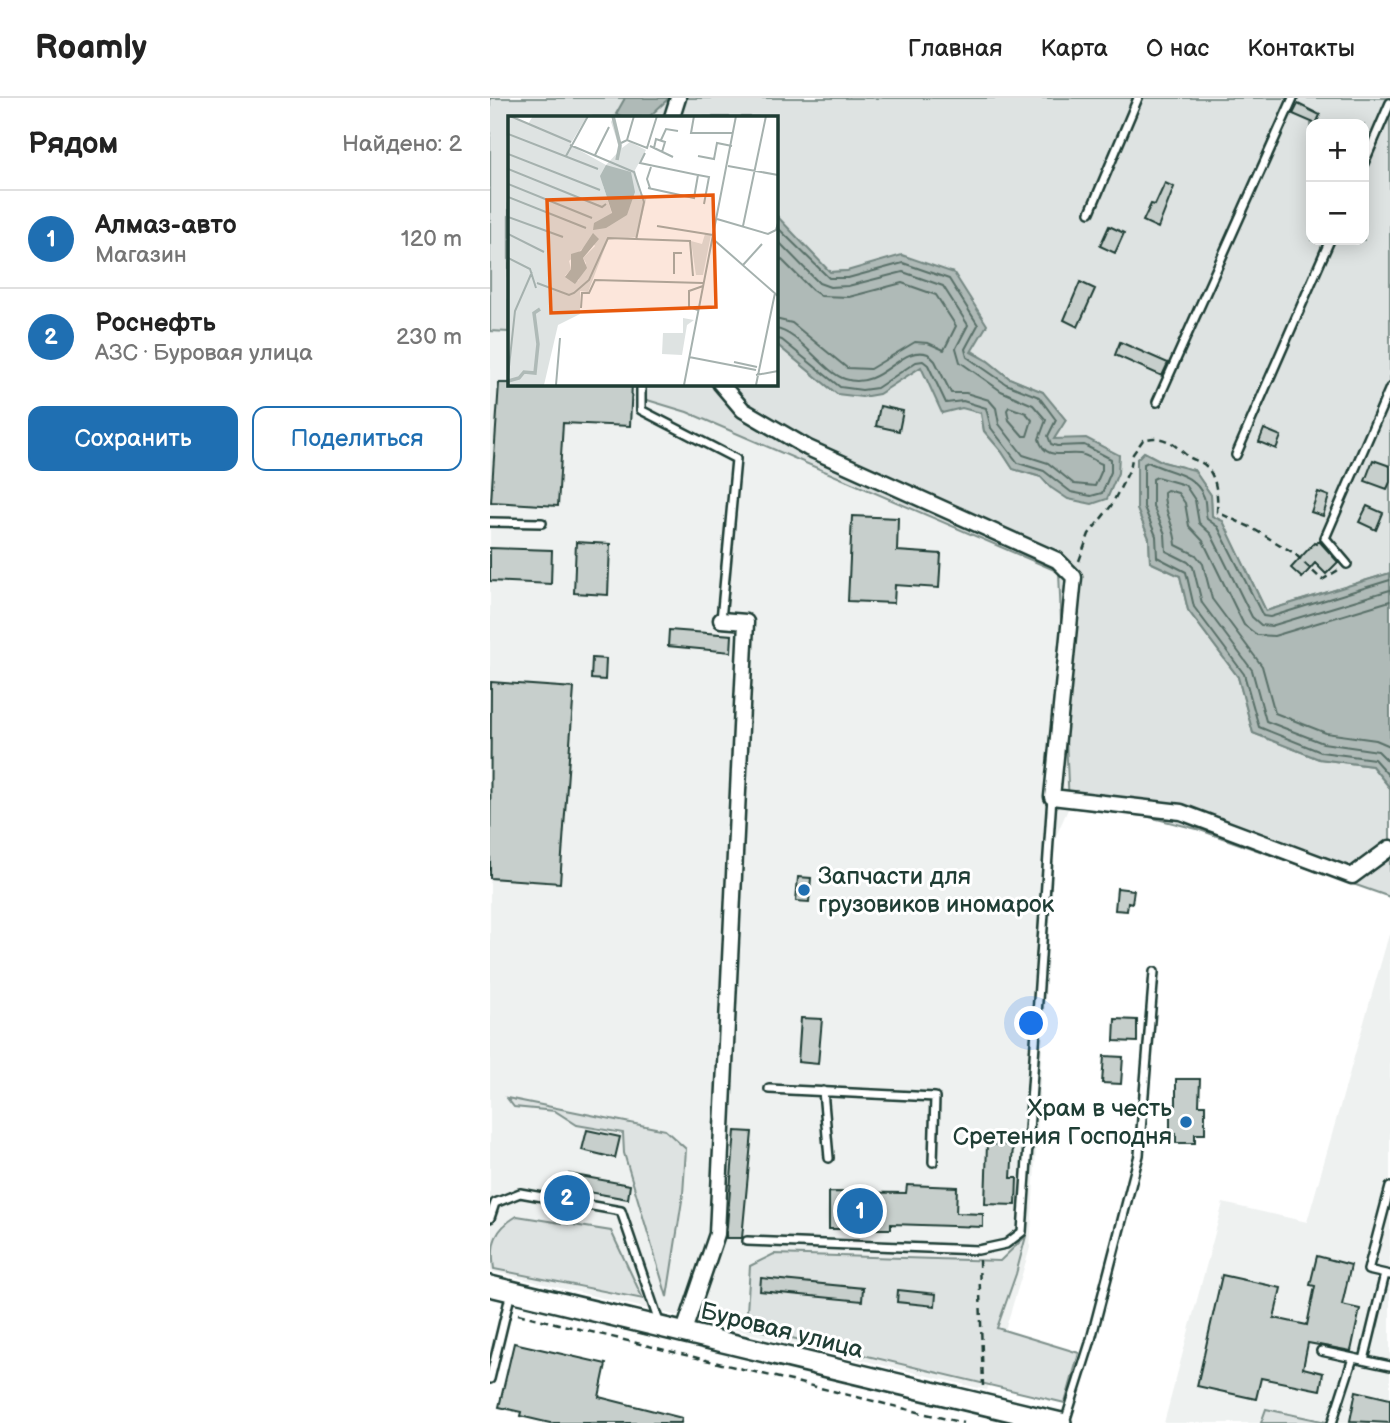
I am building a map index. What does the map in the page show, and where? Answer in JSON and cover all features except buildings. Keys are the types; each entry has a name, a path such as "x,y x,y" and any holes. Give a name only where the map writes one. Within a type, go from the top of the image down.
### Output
{"main road":[{"name":"Буровая улица","path":"490,1286 684,1331 1035,1420 1063,1423"}],"street":[{"path":"672,116 678,98"},
{"path":"722,385 743,410 808,448 1057,560 1073,578 1052,797 1181,812 1352,876 1390,848"},
{"path":"684,1331 717,1234 746,622 721,620"}],"lane":[{"path":"1090,212 1138,98"},
{"path":"1157,402 1293,98"},
{"path":"1369,151 1390,103"},
{"path":"1236,455 1328,245"},
{"path":"641,385 640,410 736,459 721,620"},
{"path":"1347,564 1325,538 1390,388"},
{"path":"490,522 542,523"},
{"path":"747,1241 978,1250 1006,1244 1022,1232 1052,797"},
{"path":"1063,1423 1090,1343 1139,1155 1154,972"},
{"path":"769,1089 934,1097 933,1162"},
{"path":"823,1091 829,1158"},
{"path":"1364,1360 1388,1275 1368,1270 1390,1187"},
{"path":"490,1218 495,1203 520,1193 621,1211 660,1326"},
{"path":"490,1379 511,1291"},
{"path":"1321,1351 1390,1366"},
{"path":"1332,1423 1353,1358"}],"path":[{"path":"1073,578 1089,534 1111,506 1130,469 1133,454 1143,440 1161,438 1180,447 1188,457 1205,465 1217,487 1217,512 1250,527 1294,553 1322,580 1347,564"},
{"path":"978,1250 982,1386 992,1388"},
{"path":"506,1311 963,1423"}],"shaded area":[{"path":"490,98 1390,98 1390,573 1266,611 1223,522 1212,516 1211,495 1194,470 1163,462 1144,452 1137,459 1137,509 1149,538 1150,562 1180,576 1188,610 1238,677 1253,733 1319,759 1372,766 1390,788 1390,897 1197,829 1145,816 1069,807 1059,572 687,412 644,399 647,385 777,385 777,345 837,394 903,378 921,367 945,397 981,413 984,431 1013,469 1041,477 1050,487 1054,439 1043,392 1009,378 988,361 847,271 830,272 777,218 777,116 508,116 508,332 490,331"},
{"path":"490,331 508,332 508,385 647,385 645,399 687,412 1059,572 1069,807 1055,838 1030,1248 987,1390 490,1271"},
{"path":"1390,931 1390,1423 1164,1423 1223,1203 1307,1222"},
{"path":"507,1098 665,1130 686,1149 683,1194 667,1297 624,1153 623,1133 577,1125 555,1111 514,1107"},
{"path":"517,1216 611,1231 643,1299 494,1269 496,1238 504,1226"},
{"path":"1026,1236 997,1328 1079,1353 1065,1403 746,1327 750,1266 774,1254 1000,1261"},
{"path":"1266,1409 1331,1423 1261,1423"}],"water":[{"path":"625,98 669,98 650,116 616,114"},
{"path":"777,216 830,272 847,271 902,255 954,273 987,325 971,352 988,361 1009,378 1043,392 1066,420 1054,439 1086,438 1119,455 1118,473 1107,499 1092,504 1068,499 1041,477 1013,469 984,431 981,413 962,408 942,413 921,367 879,394 862,397 837,394 777,345"},
{"path":"1144,452 1163,462 1194,470 1211,495 1212,516 1223,521 1266,611 1390,573 1390,788 1372,766 1319,759 1253,733 1238,677 1188,610 1180,576 1150,562 1149,538 1137,509 1137,459"}],"place":[{"name":"Запчасти для грузовиков иномарок","path":"804,890"},
{"name":"Храм в честь Сретения Господня","path":"1186,1122"},
{"name":"Роснефть","path":"567,1198"},
{"name":"Алмаз-авто","path":"860,1211"}]}
